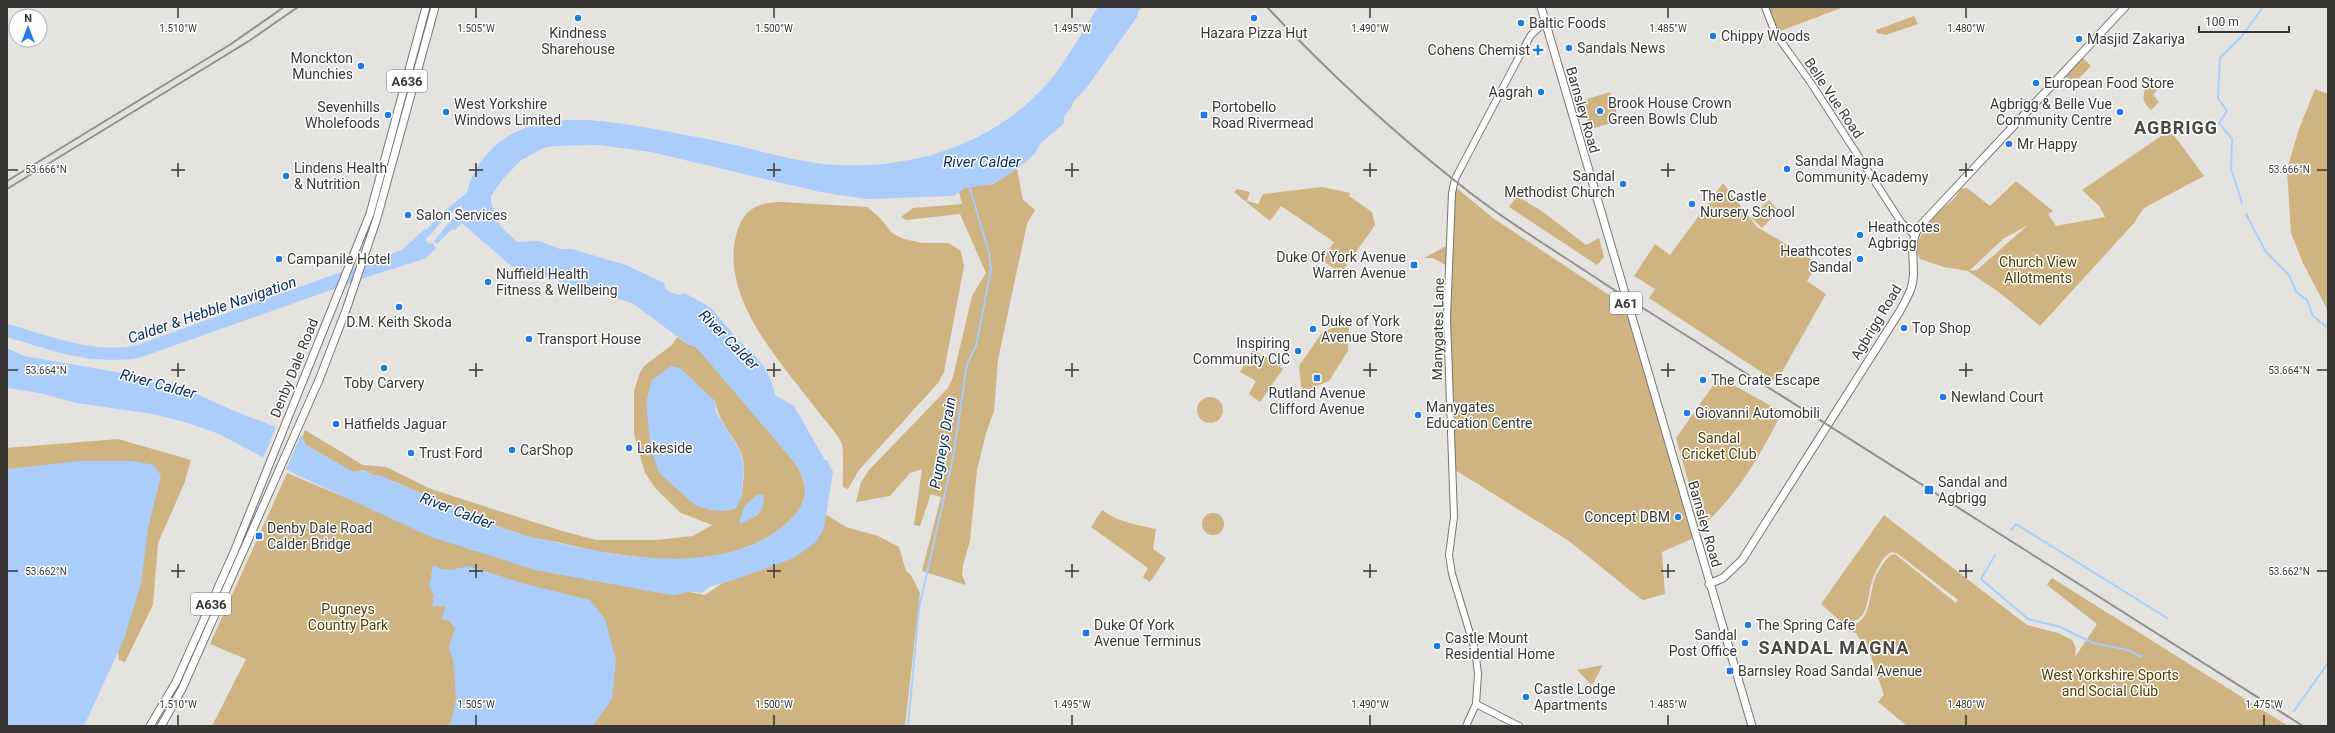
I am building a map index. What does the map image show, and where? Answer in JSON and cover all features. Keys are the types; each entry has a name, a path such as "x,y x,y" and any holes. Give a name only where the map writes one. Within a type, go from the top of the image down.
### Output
{"main road":[{"name":"Denby Dale Road","path":"150,726 176,682 236,549 269,463 287,423 370,214 426,7"},
{"name":"Denby Dale Road","path":"161,726 182,689 325,366 377,218 435,7"},
{"name":"Barnsley Road","path":"1541,7 1709,584 1752,726"},
{"path":"1914,235 1926,219 2124,7"},
{"name":"Agbrigg Road","path":"1709,584 1723,578 1742,560 1900,311 1912,285 1912,250 1914,235"}],"street":[{"name":"Belle Vue Road","path":"1765,7 1775,33 1811,83 1901,222 1914,235"},
{"name":"Manygates Lane","path":"1466,726 1476,704 1478,674 1475,650 1452,574 1449,555 1454,516 1447,318 1452,193 1455,179 1500,90 1531,35 1545,22"},
{"path":"1476,704 1519,726"}],"green space":[{"path":"1765,7 1844,7 1775,33"},
{"path":"1914,16 1918,24 1886,35 1877,33 1876,30"},
{"path":"2079,54 2091,66 2074,83 2062,73"},
{"path":"2151,84 2157,90 2153,95 2159,102 2151,110 2146,105 2144,93 2147,86"},
{"path":"2315,89 2328,94 2328,311 2303,263 2291,233 2287,169 2299,129"},
{"name":"Brook House Crown Green Bowls Club","path":"1610,92 1619,121 1590,129 1581,101"},
{"name":"Church View Allotments","path":"2170,130 2204,176 2144,208 2134,223 2040,326 2000,293 1968,271 1944,267 1920,259 1916,249 1922,233 1929,223 1954,198 1960,189 1967,188 1990,206 2016,181 2053,211 2048,214 2056,226 2105,217 2100,207 2082,190","holes":["2028,225 1977,270 1969,271 2003,239"]},
{"path":"1017,169 1023,200 1035,210 1027,224 998,360 994,411 986,433 977,470 970,541 963,565 962,575 966,585 922,571 941,497 931,494 920,526 914,525 922,469 910,473 890,496 856,502 861,482 869,470 948,388 953,377 972,296 986,273 960,214 906,220 901,217 913,208 962,204 959,192 964,188 993,184"},
{"path":"1723,183 1757,227 1818,263 1807,281 1826,294 1783,370 1778,383 1649,298 1655,289 1634,276 1655,244 1670,255"},
{"path":"1453,185 1493,218 1627,307 1696,537 1662,552 1665,594 1643,600 1569,541 1452,468 1447,266 1433,258 1424,258 1448,245"},
{"path":"1322,187 1350,193 1349,196 1372,212 1375,225 1341,273 1321,260 1334,242 1281,206 1270,221 1234,192 1237,189 1250,192 1247,201 1258,204 1263,194"},
{"path":"1517,196 1543,212 1586,245 1599,238 1604,257 1597,265 1509,207"},
{"path":"1769,200 1779,211 1762,228 1751,217"},
{"path":"780,202 867,207 880,218 892,233 904,239 922,243 949,243 961,251 964,266 944,372 938,383 859,470 848,489 843,487 843,451 839,438 771,350 756,327 744,304 736,280 734,256 737,232 743,218 752,209 758,206"},
{"path":"1349,323 1348,351 1329,381 1302,392 1299,366 1323,331"},
{"path":"677,337 689,345 696,347 795,463 803,480 805,494 803,502 800,509 794,516 787,523 763,539 737,550 708,557 678,559 648,558 588,549 530,537 478,518 381,476 373,475 364,470 353,472 306,445 302,437 305,430 363,465 386,467 431,489 562,531 596,540 656,540 693,536 712,525 681,513 656,489 645,473 634,434 634,391 639,375 644,366 672,345","holes":["660,375 715,401 719,414 742,456 744,474 741,499 652,380","758,494 758,515 747,520 744,507"]},
{"path":"1253,350 1273,361 1283,369 1260,402 1249,394 1256,381 1240,372"},
{"name":"Sandal Cricket Club","path":"1719,377 1782,412 1766,444 1747,474 1726,502 1701,527 1676,438"},
{"path":"1210,397 1219,401 1223,410 1219,419 1210,423 1201,419 1197,410 1201,401"},
{"path":"118,439 191,460 184,484 158,543 153,605 125,662 119,660 118,651 7,469 7,448"},
{"name":"Pugneys Country Park","path":"287,473 471,550 705,595 772,550 815,508 846,527 878,536 899,547 906,571 911,575 920,593 905,726 212,726 246,659 210,644"},
{"path":"1102,510 1121,520 1156,529 1153,549 1166,558 1150,582 1143,577 1148,568 1091,527"},
{"path":"1213,513 1221,516 1224,524 1221,532 1213,535 1205,532 1202,524 1205,516"},
{"name":"West Yorkshire Sports and Social Club","path":"1884,515 2027,625 2058,633 2072,640 2076,648 2075,657 2097,624 2047,585 2052,578 2288,726 1907,726 1878,702 1884,695 1865,639 1860,640 1856,633 1840,629 1836,621 1847,624 1855,624 1861,620 1866,614 1877,574 1888,557 1895,554 1956,603 1958,600 1898,554 1892,552 1883,559 1875,573 1866,606 1861,617 1849,622 1840,621 1821,604"},
{"path":"1603,665 1592,685 1577,670"}],"water":[{"name":"River Calder","path":"1098,7 1144,7 1138,11 1137,17 1087,87 1073,102 1072,106 1064,117 1064,123 1040,144 1035,154 1017,169 993,184 964,188 954,196 866,199 820,192 651,152 598,145 554,146 543,148 520,161 503,179 491,196 491,203 500,226 517,242 539,241 560,249 572,249 626,265 664,283 665,288 672,293 679,295 685,293 711,308 734,335 733,337 748,348 760,362 770,377 775,395 794,406 825,460 828,461 830,468 833,471 824,528 816,542 794,558 731,581 711,586 701,593 689,592 671,595 535,570 431,537 297,475 219,434 188,423 153,414 77,403 39,393 7,388 7,348 24,356 157,379 177,385 232,410 302,437 306,445 353,472 364,470 373,475 381,476 478,519 523,535 586,549 646,558 677,559 707,557 736,551 763,540 787,523 800,509 805,494 805,487 795,463 696,347 689,345 632,303 511,266 462,223 455,230 452,229 437,244 434,241 462,207 462,204 457,201 467,191 470,181 481,162 488,153 504,139 539,123 558,120 599,121 638,126 707,139 787,158 822,164 885,164 916,159 946,150 975,138 1003,123 1028,103 1057,72"},
{"path":"425,229 430,234 425,239 429,244 433,243 436,249 424,259 376,274 139,358 103,360 87,358 56,352 7,337 7,324 88,346 121,347 137,345 402,250"},
{"path":"671,366 680,368 715,401 716,412 740,451 744,468 741,499 735,509 725,511 710,510 695,505 660,474 651,451 646,403 652,380"},
{"path":"80,461 134,461 154,465 161,476 148,528 141,584 124,639 84,726 7,726 7,469"},
{"path":"758,494 764,495 761,511 741,524 739,522 744,507"},
{"path":"433,565 441,569 451,570 469,566 525,584 590,600 605,619 616,660 612,699 593,726 450,726 456,699 453,660 449,647 455,628 448,620 441,619 446,606 432,606 434,595 429,586"}],"pier":[{"path":"277,425 301,435 286,470 263,458"}],"waterway":[{"path":"2242,203 2231,169 2232,139 2219,123 2227,111 2218,98 2220,58 2242,36 2263,7"},
{"name":"Pugneys Drain","path":"908,726 919,608 953,458 967,364 976,346 991,269 989,253 969,185"},
{"name":"Calder & Hebble Navigation","path":"423,238 441,218 465,198"},
{"path":"2246,214 2266,252 2289,275 2296,292 2307,300 2313,316 2328,328"},
{"path":"2011,530 2016,524 2167,618"},
{"path":"1995,555 1981,579 2028,619 2060,627 2093,643 2128,650 2141,657 2142,655"},
{"path":"2294,711 2328,663"}],"railway":[{"path":"7,181 231,44 284,7"},
{"path":"7,189 249,41 298,7"},
{"path":"1267,7 1336,77 1384,121 1476,198 1512,223 1605,284 2303,726"}],"place":[{"name":"Kindness Sharehouse","path":"578,18"},
{"name":"Hazara Pizza Hut","path":"1254,18"},
{"name":"Baltic Foods","path":"1521,23"},
{"name":"Chippy Woods","path":"1713,36"},
{"name":"Masjid Zakariya","path":"2079,39"},
{"name":"Sandals News","path":"1569,48"},
{"name":"Cohens Chemist","path":"1538,50"},
{"name":"Monckton Munchies","path":"361,66"},
{"name":"European Food Store","path":"2036,83"},
{"name":"Aagrah","path":"1541,92"},
{"name":"Brook House Crown Green Bowls Club","path":"1600,111"},
{"name":"West Yorkshire Windows Limited","path":"446,112"},
{"name":"Agbrigg & Belle Vue Community Centre","path":"2120,112"},
{"name":"Sevenhills Wholefoods","path":"388,115"},
{"name":"Portobello Road Rivermead","path":"1204,115"},
{"name":"Mr Happy","path":"2009,144"},
{"name":"Sandal Magna Community Academy","path":"1787,169"},
{"name":"Lindens Health & Nutrition","path":"286,176"},
{"name":"Sandal Methodist Church","path":"1623,184"},
{"name":"The Castle Nursery School","path":"1692,204"},
{"name":"Salon Services","path":"408,215"},
{"name":"Heathcotes Agbrigg","path":"1860,235"},
{"name":"Campanile Hotel","path":"279,259"},
{"name":"Heathcotes Sandal","path":"1860,259"},
{"name":"Duke Of York Avenue Warren Avenue","path":"1414,265"},
{"name":"Nuffield Health Fitness & Wellbeing","path":"488,282"},
{"name":"D.M. Keith Skoda","path":"399,307"},
{"name":"Top Shop","path":"1904,328"},
{"name":"Duke of York Avenue Store","path":"1313,329"},
{"name":"Transport House","path":"529,339"},
{"name":"Inspiring Community CIC","path":"1298,351"},
{"name":"Toby Carvery","path":"384,368"},
{"name":"Rutland Avenue Clifford Avenue","path":"1317,378"},
{"name":"The Crate Escape","path":"1703,380"},
{"name":"Newland Court","path":"1943,397"},
{"name":"Giovanni Automobili","path":"1687,413"},
{"name":"Manygates Education Centre","path":"1418,415"},
{"name":"Hatfields Jaguar","path":"336,424"},
{"name":"Lakeside","path":"629,448"},
{"name":"CarShop","path":"512,450"},
{"name":"Trust Ford","path":"411,453"},
{"name":"Sandal and Agbrigg","path":"1929,490"},
{"name":"Concept DBM","path":"1678,517"},
{"name":"Denby Dale Road Calder Bridge","path":"259,536"},
{"name":"The Spring Cafe","path":"1748,625"},
{"name":"Duke Of York Avenue Terminus","path":"1086,633"},
{"name":"Sandal Post Office","path":"1745,643"},
{"name":"Castle Mount Residential Home","path":"1437,646"},
{"name":"Barnsley Road Sandal Avenue","path":"1730,671"},
{"name":"Castle Lodge Apartments","path":"1526,697"}],"district":[{"name":"AGBRIGG","path":"2176,127"},
{"name":"SANDAL MAGNA","path":"1834,647"}]}
